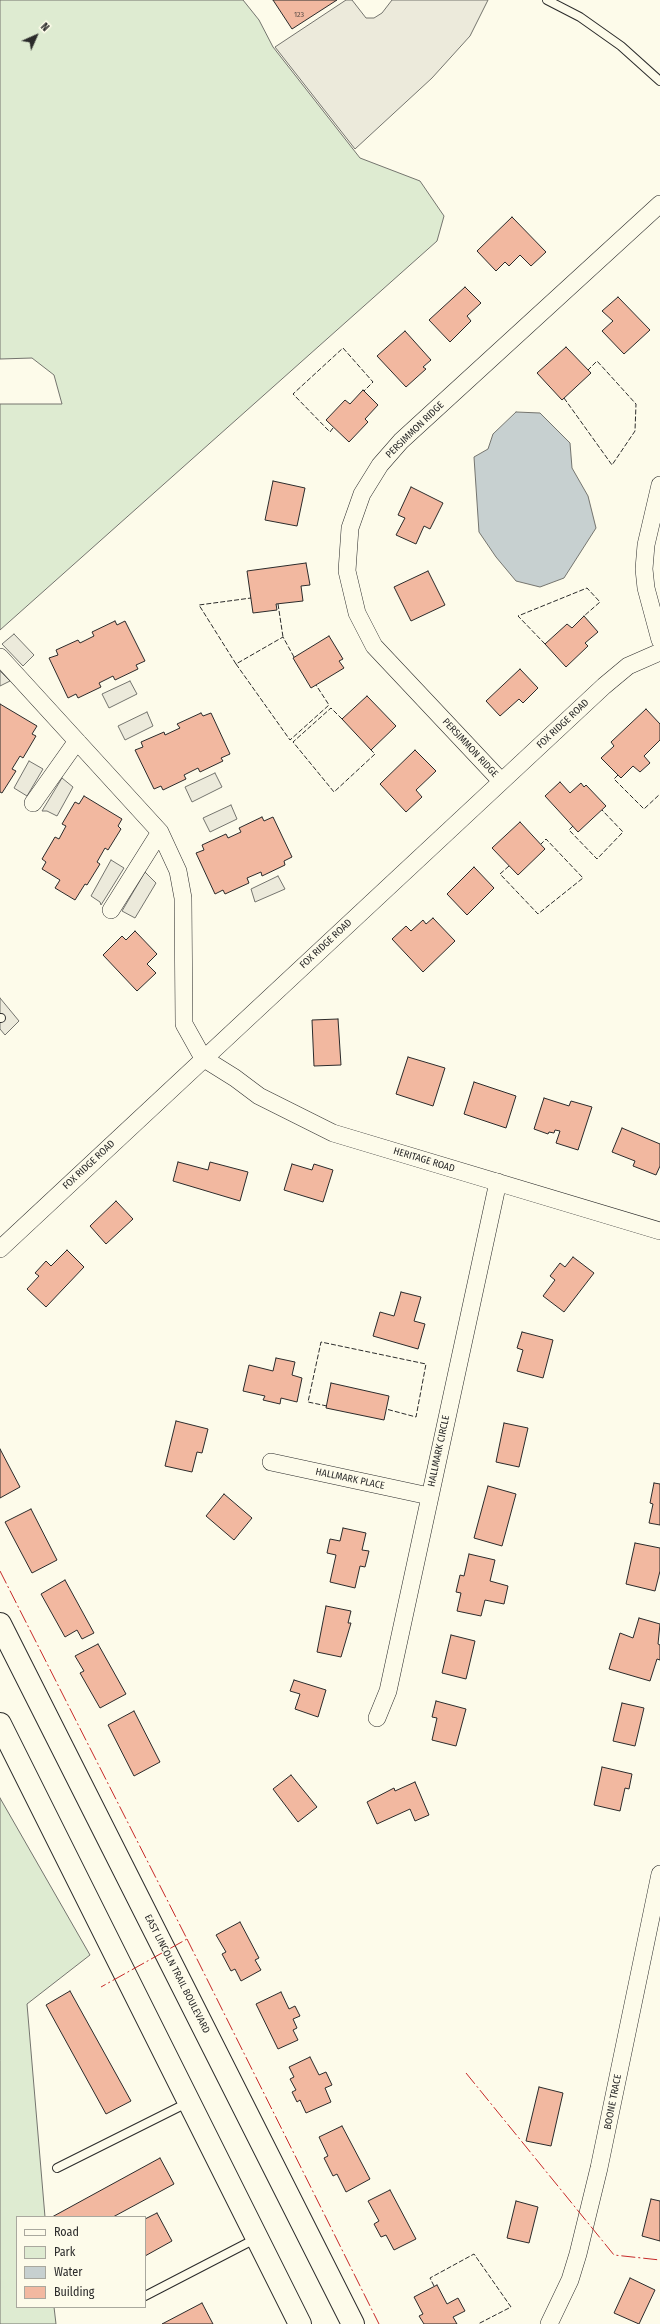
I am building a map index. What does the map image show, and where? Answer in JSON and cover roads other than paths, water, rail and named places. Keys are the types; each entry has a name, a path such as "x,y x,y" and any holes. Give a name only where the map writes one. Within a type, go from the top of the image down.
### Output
{"street":[{"name":"PERSIMMON RIDGE","path":"501,781 374,646 357,613 347,571 350,528 362,494 380,465 401,442 658,210"},
{"path":"660,485 646,546 644,569 646,588 660,640"},
{"name":"FOX RIDGE ROAD","path":"0,1249 501,781 628,666 660,652"},
{"path":"0,657 160,832 178,872 183,898 184,1024 203,1058"},
{"path":"33,803 77,741"},
{"path":"111,910 160,832"},
{"name":"HERITAGE ROAD","path":"203,1058 235,1078 259,1096 333,1133 660,1231"},
{"name":"HALLMARK CIRCLE","path":"377,1718 388,1691 498,1182"},
{"name":"HALLMARK PLACE","path":"271,1462 429,1496"},
{"name":"EAST LINCOLN TRAIL BOULEVARD","path":"0,1624 353,2324"},
{"path":"0,1724 300,2324"},
{"name":"BOONE TRACE","path":"549,2324 570,2280 580,2247 599,2168 660,1874"}],"lane":[{"path":"547,0 580,18 621,46 660,81"},
{"path":"57,2168 189,2102"},
{"path":"146,2295 257,2238"}],"water":[{"path":"516,412 540,413 570,443 572,468 588,496 596,528 564,578 540,587 516,581 496,557 479,532 474,457 488,449 493,434"}]}
